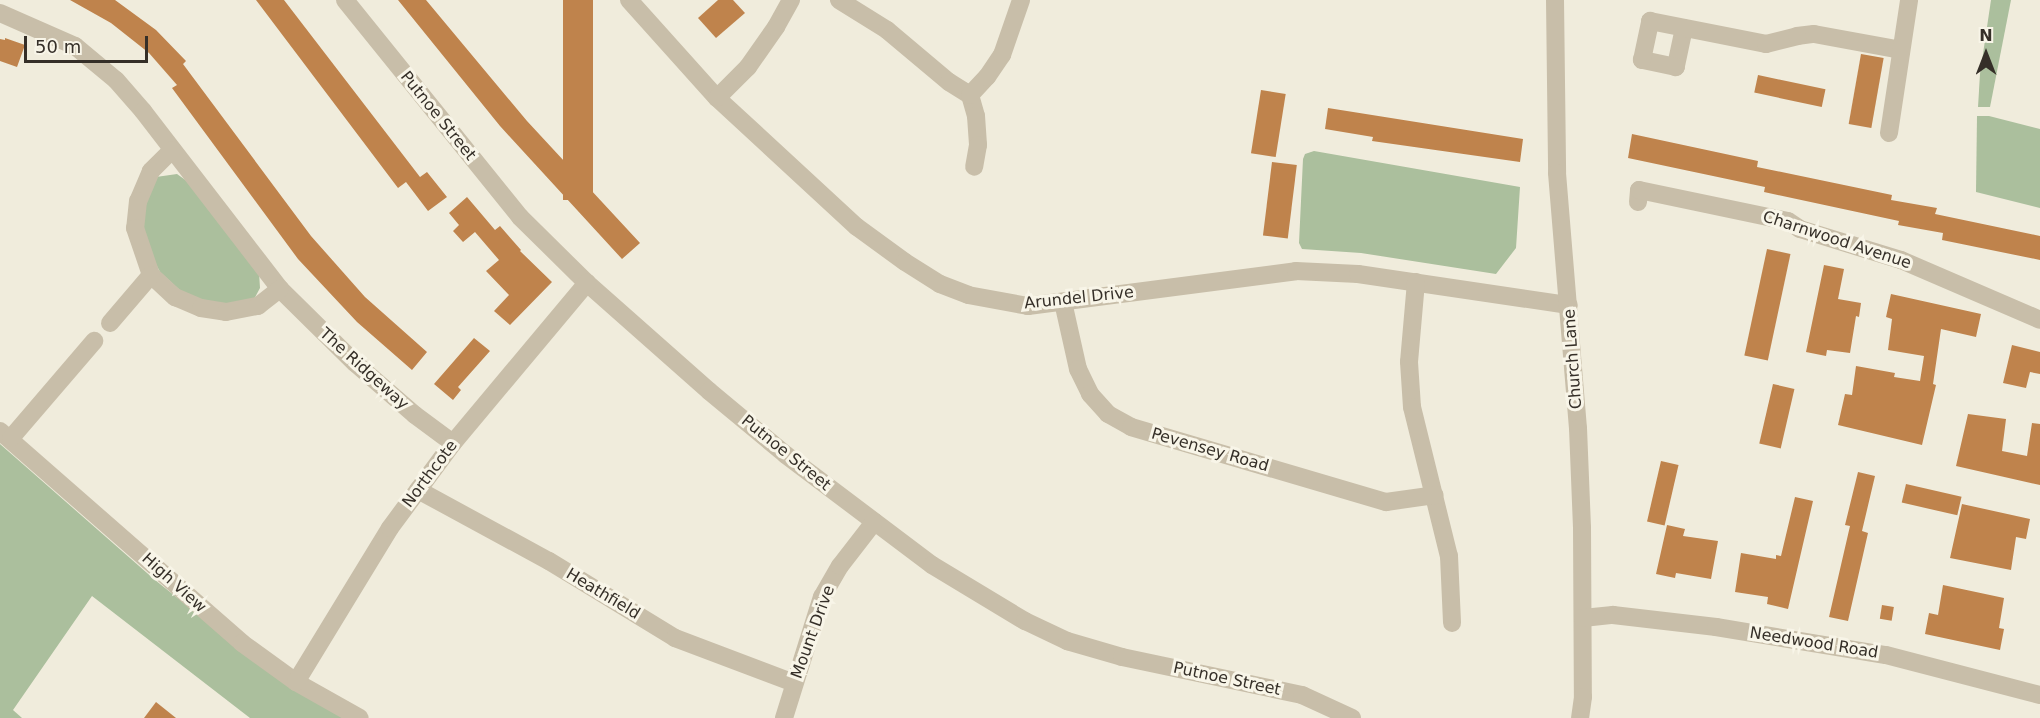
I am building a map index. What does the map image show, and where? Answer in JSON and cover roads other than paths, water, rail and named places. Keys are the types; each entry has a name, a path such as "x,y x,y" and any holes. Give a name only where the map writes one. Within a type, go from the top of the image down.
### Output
{"street":[{"name":"Putnoe Street","path":"345,0 520,217 587,283 709,391 786,455 874,522 984,598 1067,641 1122,657 1302,695 1352,718"},
{"name":"Arundel Drive","path":"629,0 717,98 857,227 940,284 968,295 995,302 1028,306 1296,271 1358,274 1569,305"},
{"path":"717,98 748,67 776,27 791,0"},
{"path":"839,0 887,30 949,82 970,95 976,116 978,144 974,167"},
{"path":"970,95 987,77 1002,55 1021,0"},
{"name":"Church Lane","path":"1555,0 1557,173 1578,428 1583,618 1583,697 1580,718"},
{"path":"1889,133 1909,0"},
{"name":"The Ridgeway","path":"0,13 75,46 98,64 143,111 280,288 355,363 416,415 453,442"},
{"path":"1684,28 1766,44 1814,34 1901,50"},
{"path":"172,150 151,171 138,201 135,228 151,275 175,297 201,308 226,312 258,306 280,288"},
{"name":"Charnwood Avenue","path":"1638,202 1639,190 1788,220 1800,230 1901,260 2040,320"},
{"path":"110,323 151,275"},
{"path":"1416,282 1409,362 1412,407 1449,556 1452,623"},
{"name":"Northcote","path":"296,682 390,528 453,442 587,283"},
{"name":"Pevensey Road","path":"1063,302 1073,350 1090,394 1108,414 1131,427 1386,502 1435,495"},
{"path":"5,434 94,341"},
{"name":"High View","path":"5,434 242,643 296,682 360,718"},
{"name":"Heathfield","path":"418,490 549,561 675,638 794,684"},
{"name":"Mount Drive","path":"784,718 822,597 840,566 874,522"},
{"name":"Needwood Road","path":"1583,618 1613,615 1716,627 1886,655 2040,695"}]}
